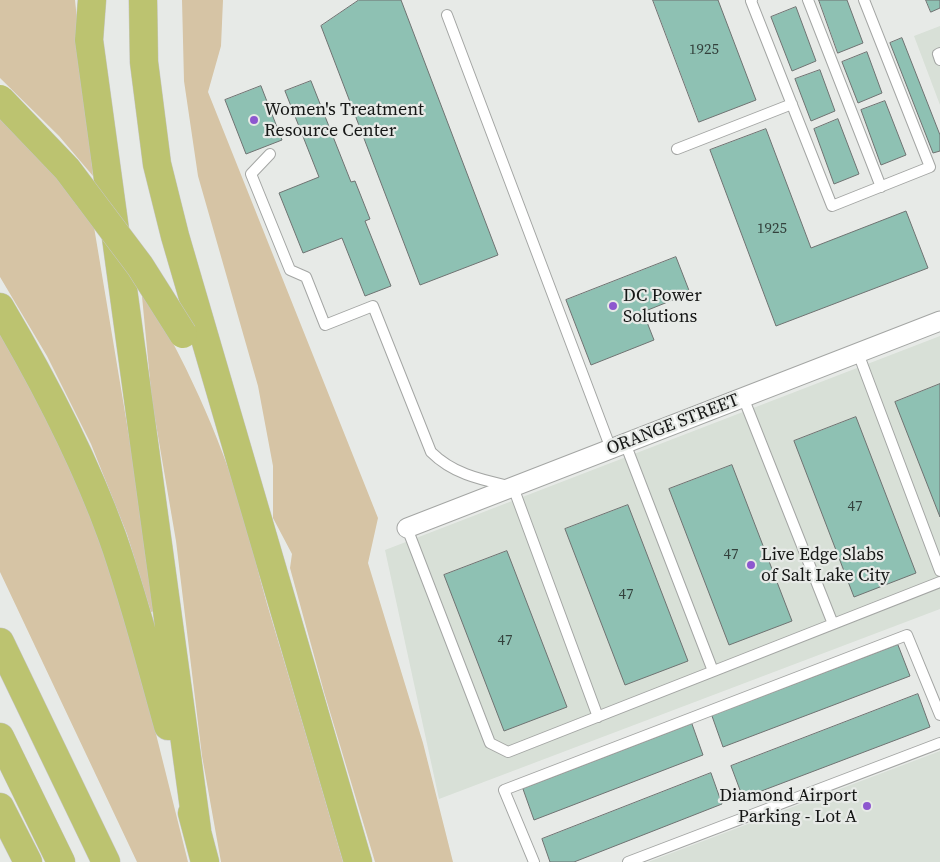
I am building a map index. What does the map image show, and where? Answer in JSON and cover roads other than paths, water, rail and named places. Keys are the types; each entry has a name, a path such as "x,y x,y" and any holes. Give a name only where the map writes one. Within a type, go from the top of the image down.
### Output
{"highway":[{"path":"92,0 89,40 197,830"},
{"path":"143,0 144,62 157,164 175,236 358,862"},
{"path":"0,98 67,169 140,266 183,334 210,391 255,511"},
{"path":"0,307 34,365 78,454 111,535 138,619 205,862"},
{"path":"0,642 106,862"},
{"path":"0,737 61,862"},
{"path":"0,807 28,862"}],"street":[{"name":"ORANGE STREET","path":"407,528 940,321"}],"lane":[{"path":"752,0 750,1 832,206 930,167 864,0"},
{"path":"808,0 880,187"},
{"path":"447,15 618,446 713,671"},
{"path":"940,53 938,54 940,60"},
{"path":"677,149 792,104"},
{"path":"270,154 251,174 290,270 306,277 325,325 373,306 431,452 441,462 466,475 513,487 598,716"},
{"path":"858,353 940,571"},
{"path":"743,398 833,624"},
{"path":"407,528 490,743 508,752 940,582"},
{"path":"534,862 504,790 907,635 940,715"},
{"path":"628,862 940,743"}],"place":[{"name":"Women's Treatment Resource Center","path":"254,120"},
{"name":"DC Power Solutions","path":"613,306"},
{"name":"Live Edge Slabs of Salt Lake City","path":"751,565"},
{"name":"Diamond Airport Parking - Lot A","path":"867,806"}]}
